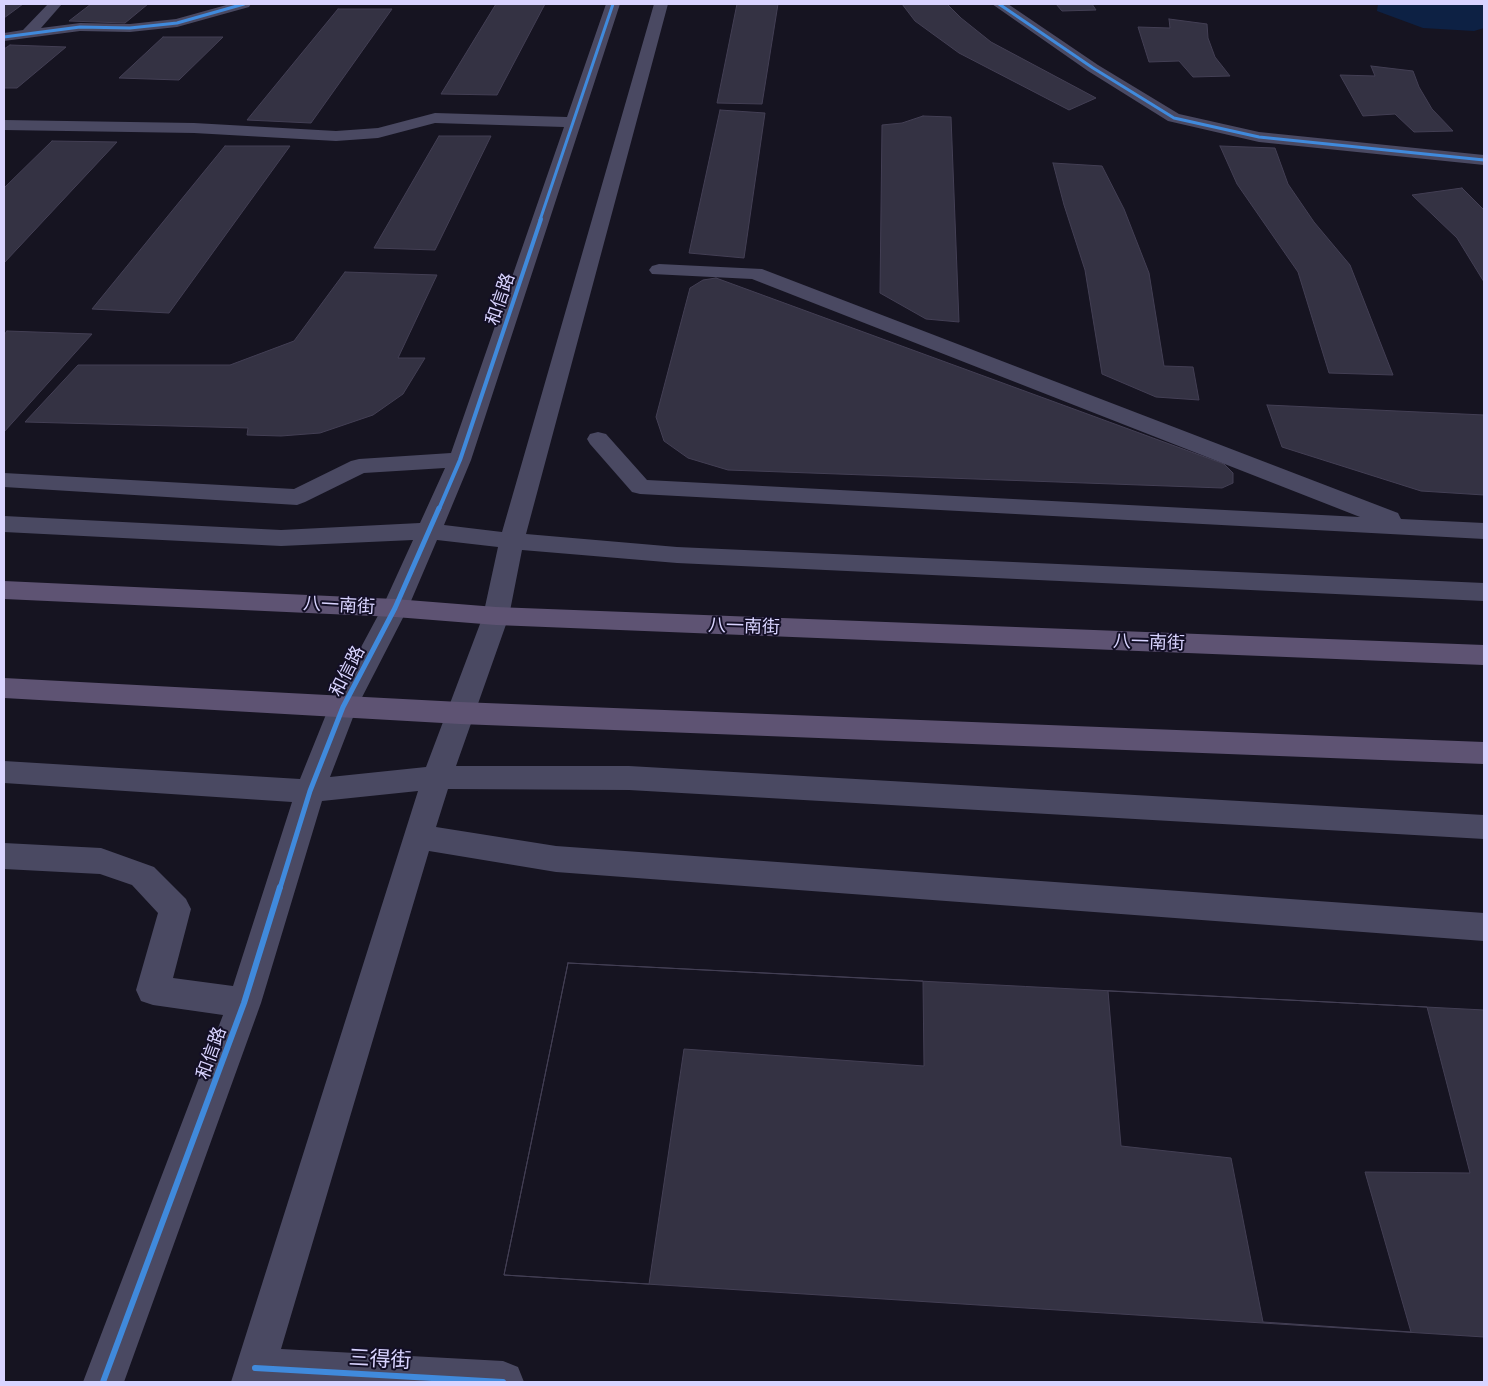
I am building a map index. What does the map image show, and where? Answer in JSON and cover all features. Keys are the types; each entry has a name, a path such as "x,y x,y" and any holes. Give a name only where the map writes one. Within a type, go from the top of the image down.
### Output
{"main road":[{"name":"八一南街","path":"4,590 395,608 496,616 1484,655"},
{"path":"4,688 460,713 1484,753"}],"street":[{"path":"28,33 55,4"},
{"path":"163,24 187,4"},
{"path":"4,37 80,27 130,28 177,23 244,4"},
{"name":"和信路","path":"104,1382 244,1003 310,791 344,707 395,608 460,460 613,4"},
{"path":"253,1375 437,777 496,616 512,541 661,4"},
{"path":"999,4 1093,68 1174,118 1259,137 1484,160"},
{"path":"4,125 194,128 336,136 378,133 435,118 574,122"},
{"path":"659,270 755,273 1412,528"},
{"path":"598,439 640,487 1484,531"},
{"path":"4,480 297,497 360,466 460,460"},
{"path":"4,524 281,538 430,531 512,541 678,555 1484,592"},
{"path":"4,772 310,791 437,777 629,778 1484,827"},
{"path":"418,837 556,859 1484,927"},
{"path":"4,856 101,861 143,876 174,909 153,990 244,1003"},
{"name":"三得街","path":"253,1375 504,1382"}],"water":[{"path":"1378,4 1484,4 1484,28 1474,31 1423,28 1377,11"}],"building":[{"path":"4,4 23,4 4,18"},
{"path":"91,4 148,4 125,23 69,21"},
{"path":"496,4 545,4 497,95 441,94"},
{"path":"737,4 778,4 762,104 717,103"},
{"path":"902,4 947,4 991,42 1096,98 1069,110 959,53 915,21"},
{"path":"1056,4 1092,4 1096,10 1062,11"},
{"path":"338,9 392,9 311,123 247,120"},
{"path":"1169,19 1207,24 1208,38 1215,57 1230,76 1193,77 1179,61 1149,62 1138,27 1170,28"},
{"path":"163,37 223,37 179,80 119,78"},
{"path":"10,45 66,47 17,88 4,88 4,49"},
{"path":"1371,66 1413,71 1419,87 1432,109 1453,131 1414,132 1395,114 1363,116 1340,75 1375,76"},
{"path":"720,110 765,113 744,258 689,253"},
{"path":"923,116 951,117 959,322 926,319 880,293 882,125 902,123"},
{"path":"439,136 491,136 435,250 374,248"},
{"path":"52,141 117,142 4,263 4,188"},
{"path":"225,146 290,146 169,313 92,309"},
{"path":"1220,146 1275,148 1288,184 1314,222 1350,265 1393,375 1329,373 1298,272 1237,184"},
{"path":"1053,163 1102,166 1124,209 1149,273 1164,366 1193,367 1199,400 1156,397 1102,374 1085,270"},
{"path":"1462,188 1484,210 1484,282 1457,238 1412,195"},
{"path":"345,272 437,275 398,358 425,358 403,394 373,415 320,433 281,436 247,435 248,428 25,422 78,365 230,365 294,341"},
{"path":"716,278 1224,464 1233,473 1233,483 1222,488 728,470 688,458 664,441 656,417 690,288 703,280"},
{"path":"7,331 92,334 4,432 4,335"},
{"path":"1267,405 1484,415 1484,495 1421,491 1282,447"},
{"path":"568,963 1484,1010 1484,1337 504,1275"},
{"path":"568,963 923,981 924,1066 684,1049 649,1284 504,1275"},
{"path":"1108,991 1427,1007 1470,1173 1365,1172 1411,1332 1263,1322 1231,1158 1121,1146"}],"cycle path":[{"path":"4,37 80,27 130,28 177,23 244,4"},
{"path":"103,1382 244,1003 310,791 343,707 395,608 460,460 613,4"},
{"path":"999,4 1093,68 1174,118 1259,137 1484,160"},
{"path":"255,1368 503,1382"}]}
